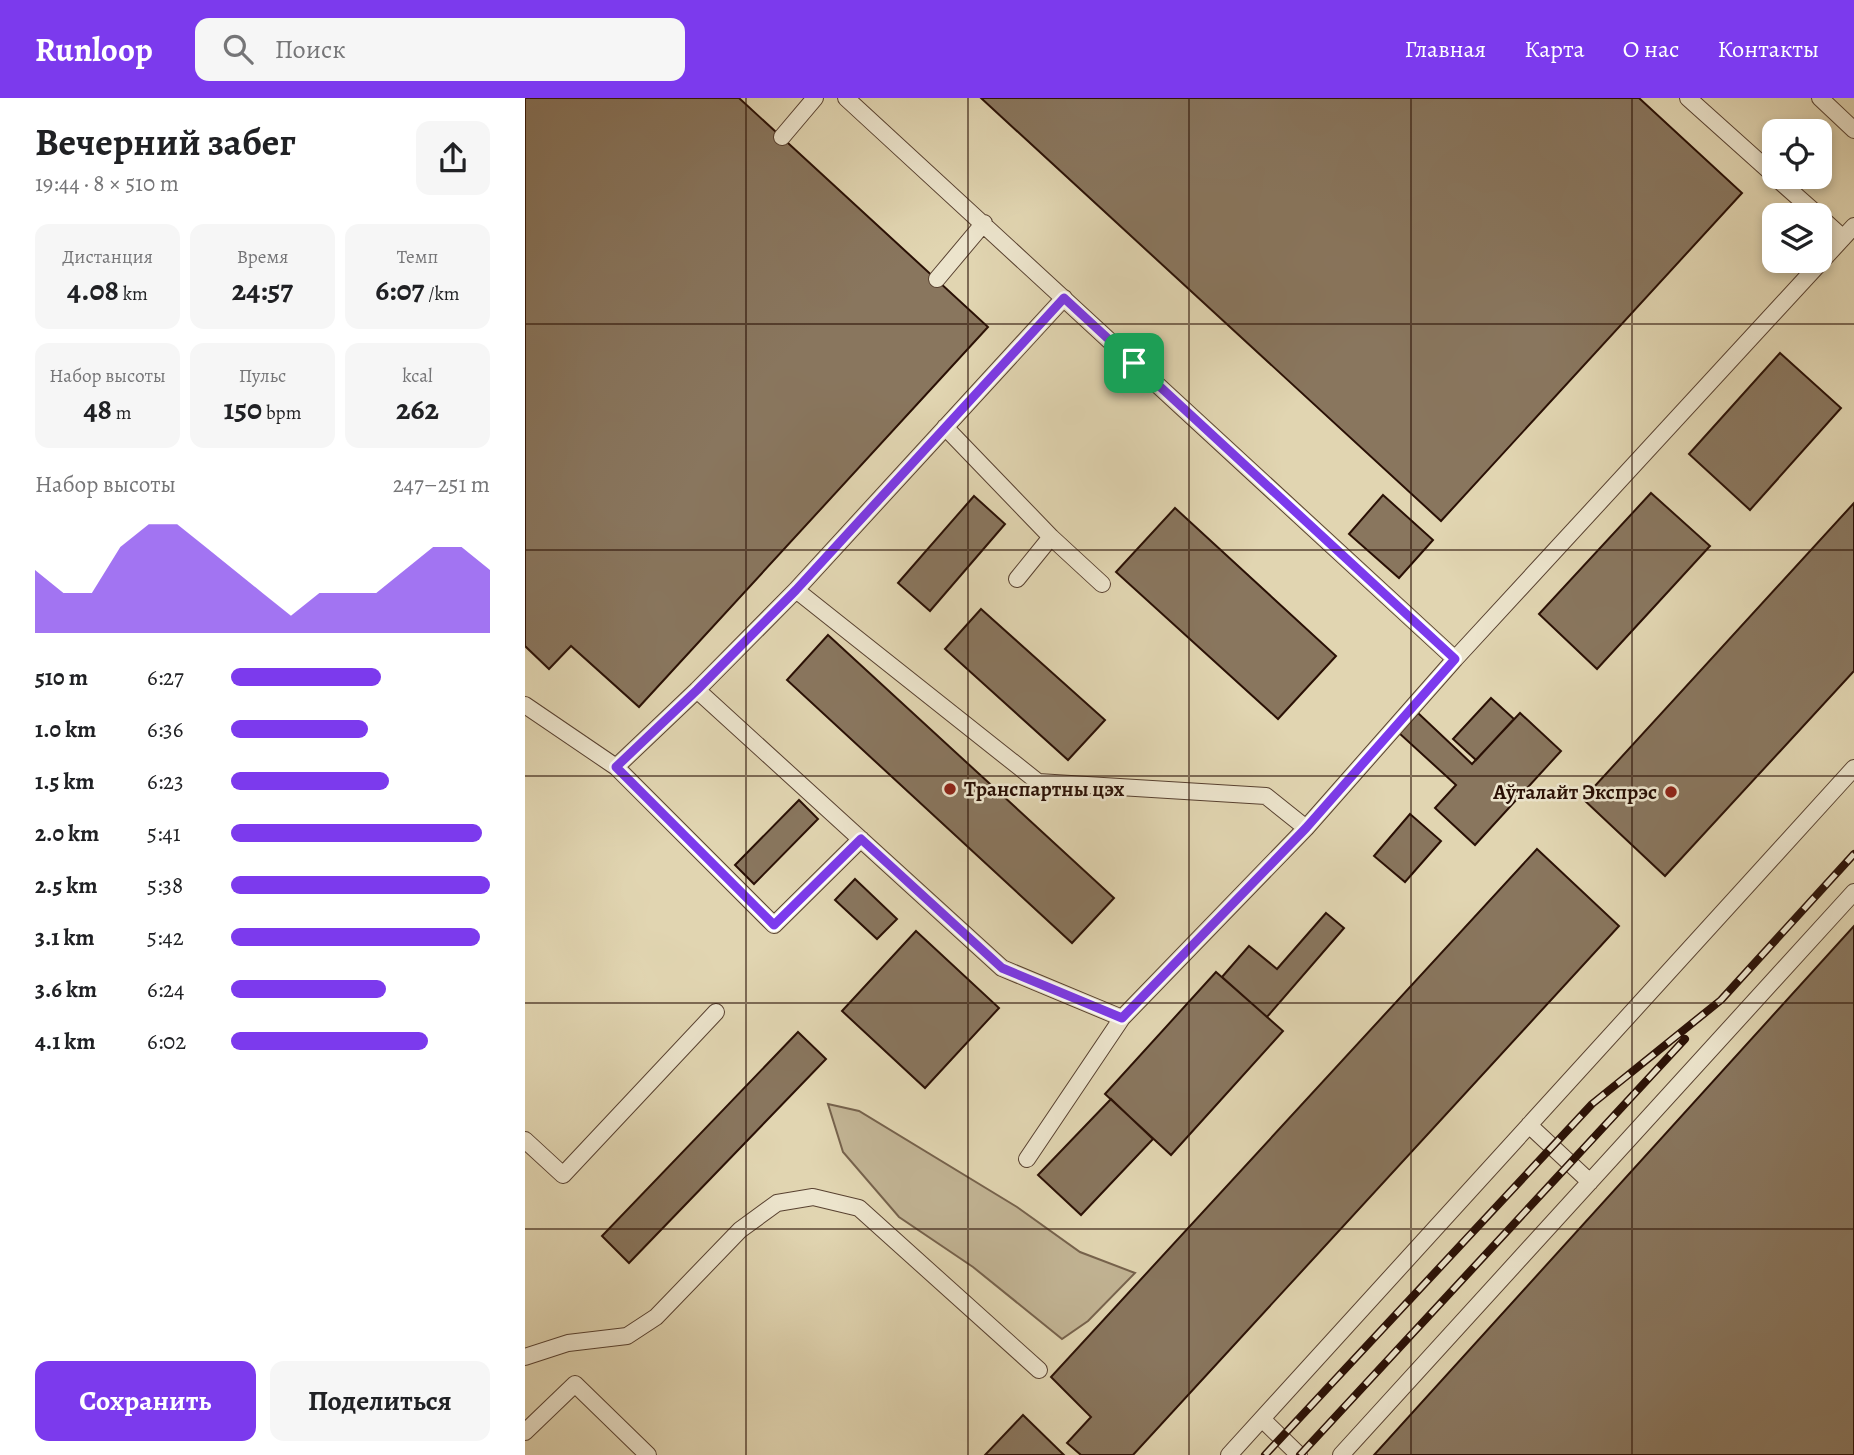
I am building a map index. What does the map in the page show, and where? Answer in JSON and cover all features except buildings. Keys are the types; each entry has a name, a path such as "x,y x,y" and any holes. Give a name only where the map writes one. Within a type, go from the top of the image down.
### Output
{"lane":[{"path":"782,138 815,98"},
{"path":"846,98 1455,659"},
{"path":"1688,98 1762,164"},
{"path":"1820,98 1854,130"},
{"path":"1789,189 1805,203"},
{"path":"937,279 984,223"},
{"path":"1027,1158 1122,1018 1306,828 1455,659 1848,232 1832,223"},
{"path":"616,767 796,590 1064,298"},
{"path":"945,427 1051,537 1102,584"},
{"path":"1017,579 1051,537"},
{"path":"796,590 1038,782 1266,796 1306,828"},
{"path":"697,690 1002,968 1122,1018"},
{"path":"525,705 616,767 774,925 861,839"},
{"path":"1229,1455 1854,768"},
{"path":"1341,1455 1854,892"},
{"path":"525,1140 563,1175 716,1012"},
{"path":"1529,1125 1590,1182"},
{"path":"525,1357 568,1343 627,1336 656,1317 740,1230 777,1203 813,1197 859,1208 1039,1370"},
{"path":"525,1432 575,1384 648,1455"},
{"path":"1262,1419 1299,1455"}],"shaded area":[{"path":"828,1104 859,1111 1017,1207 1080,1252 1135,1273 1088,1321 1062,1339 973,1267 899,1217 843,1152"}],"railway":[{"path":"1265,1455 1592,1104 1721,1000 1854,854"},
{"path":"1300,1455 1685,1039"}],"place":[{"name":"Транспартны цэх","path":"950,789"},
{"name":"Аўталайт Экспрэс","path":"1671,792"}],"route":[{"path":"1064,298 1134,363 1455,659 1306,828 1122,1018 1002,968 861,839 774,925 616,767 796,590 1064,298"}]}
